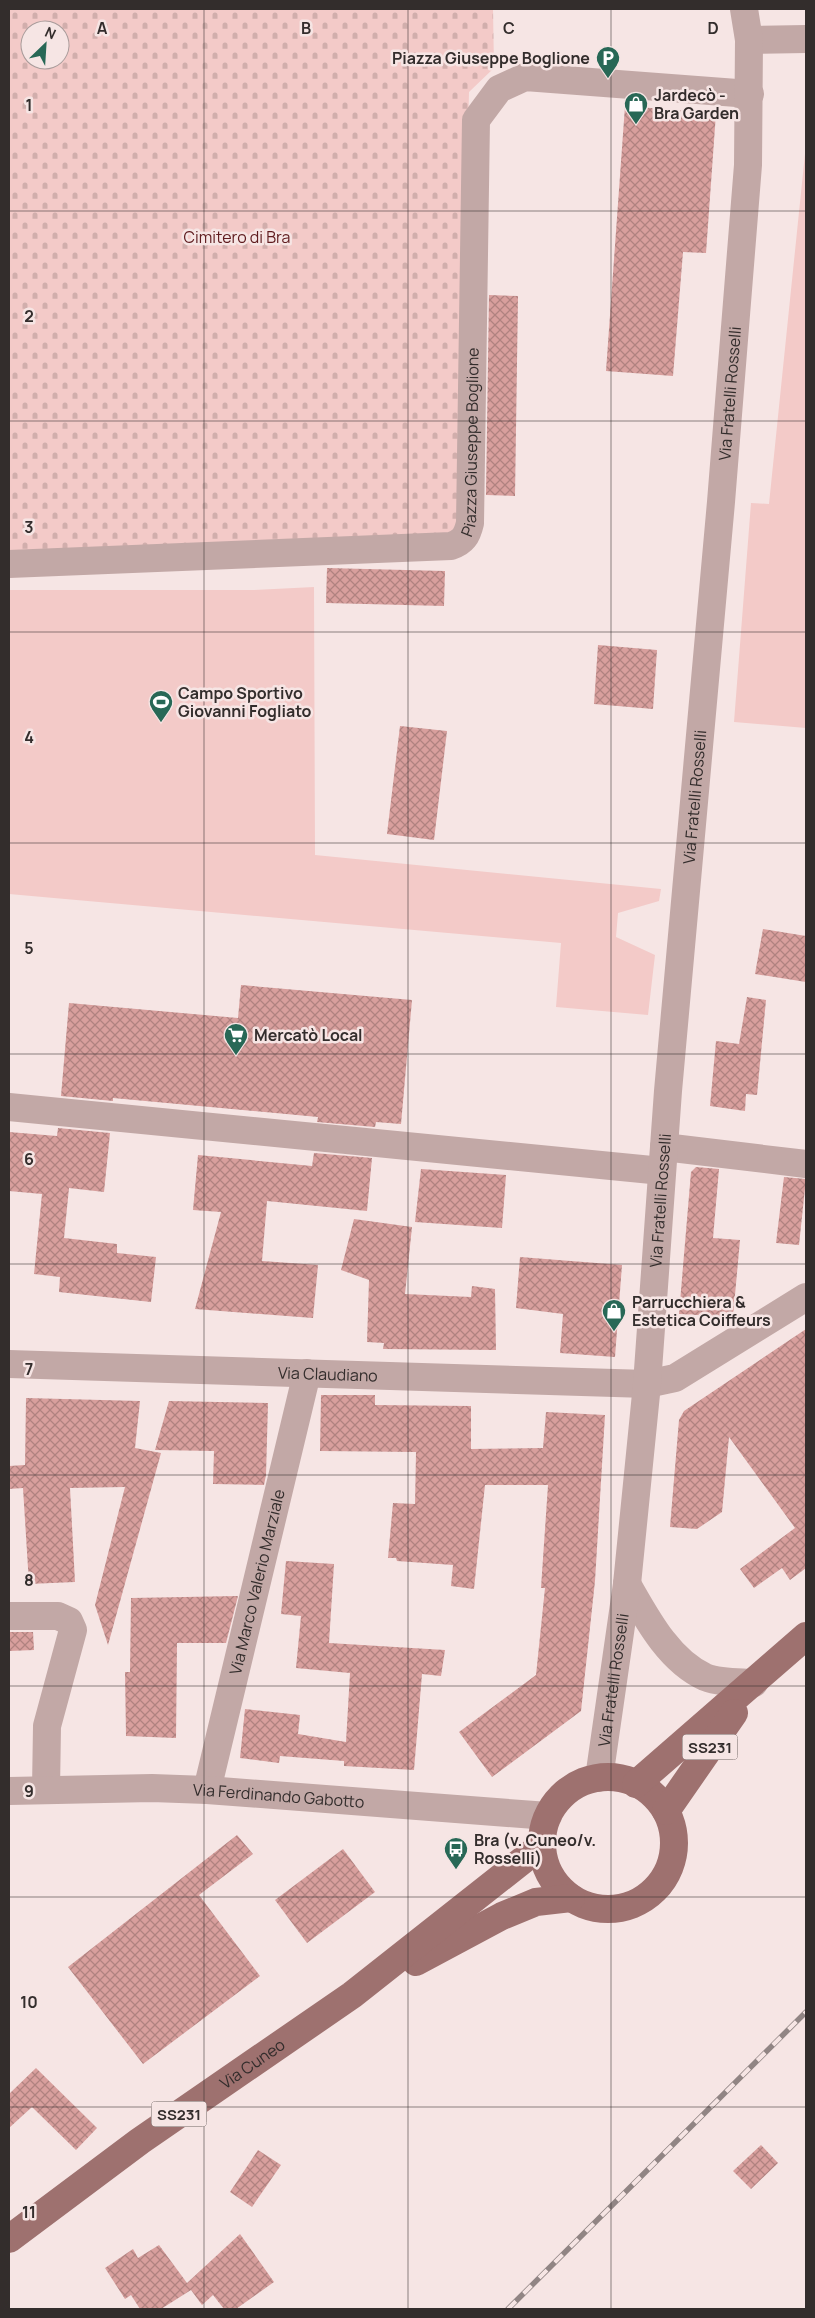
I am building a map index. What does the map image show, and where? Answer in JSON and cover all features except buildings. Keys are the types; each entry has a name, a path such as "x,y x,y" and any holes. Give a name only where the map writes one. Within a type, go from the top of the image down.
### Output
{"main road":[{"name":"SS231","path":"636,1784 806,1636"},
{"name":"SS231","path":"666,1811 754,1683"},
{"path":"599,1778 618,1778 636,1784 653,1795 666,1811 673,1830 674,1850 670,1868 660,1885 645,1899 627,1907 608,1910 588,1907 571,1898 552,1878 546,1866 542,1845 548,1816 557,1802 569,1790 583,1782 599,1778"},
{"name":"Via Cuneo","path":"9,2239 140,2141 352,1995 542,1845"},
{"name":"Via Cuneo","path":"352,1995 502,1916 536,1902 571,1898"}],"street":[{"name":"Via Fratelli Rosselli","path":"599,1778 627,1584 647,1384 663,1159 721,502 748,165 749,40 744,9"},
{"path":"749,40 806,39"},
{"name":"Piazza Giuseppe Boglione","path":"9,564 451,546 460,543 467,535 470,523 476,120 500,89 525,77 750,94"},
{"path":"9,1107 663,1159 806,1164"},
{"name":"Via Claudiano","path":"9,1364 647,1384 675,1378 806,1298"},
{"name":"Via Marco Valerio Marziale","path":"207,1790 307,1373"},
{"name":"Via Fratelli Rosselli","path":"627,1584 649,1622 675,1656 704,1676 721,1682 754,1683"},
{"path":"9,1616 58,1616 69,1621 73,1630 47,1726 46,1790"},
{"name":"Via Ferdinando Gabotto","path":"9,1791 207,1790 548,1816"}],"green space":[{"name":"Cimitero di Bra","path":"9,9 493,9 494,68 469,92 458,533 9,551"},
{"path":"806,144 806,728 734,722 751,503 769,504"},
{"name":"Campo Sportivo Giovanni Fogliato","path":"314,587 315,855 661,889 659,901 618,913 616,937 655,955 648,1015 556,1007 561,943 9,894 9,590 254,590"}],"railway":[{"path":"508,2309 806,2012"}],"place":[{"name":"Piazza Giuseppe Boglione","path":"608,79"},
{"name":"Jardecò - Bra Garden","path":"636,125"},
{"name":"Campo Sportivo Giovanni Fogliato","path":"161,723"},
{"name":"Mercatò Local","path":"236,1056"},
{"name":"Parrucchiera & Estetica Coiffeurs","path":"614,1332"},
{"name":"Bra (v. Cuneo/v. Rosselli)","path":"456,1870"}]}
